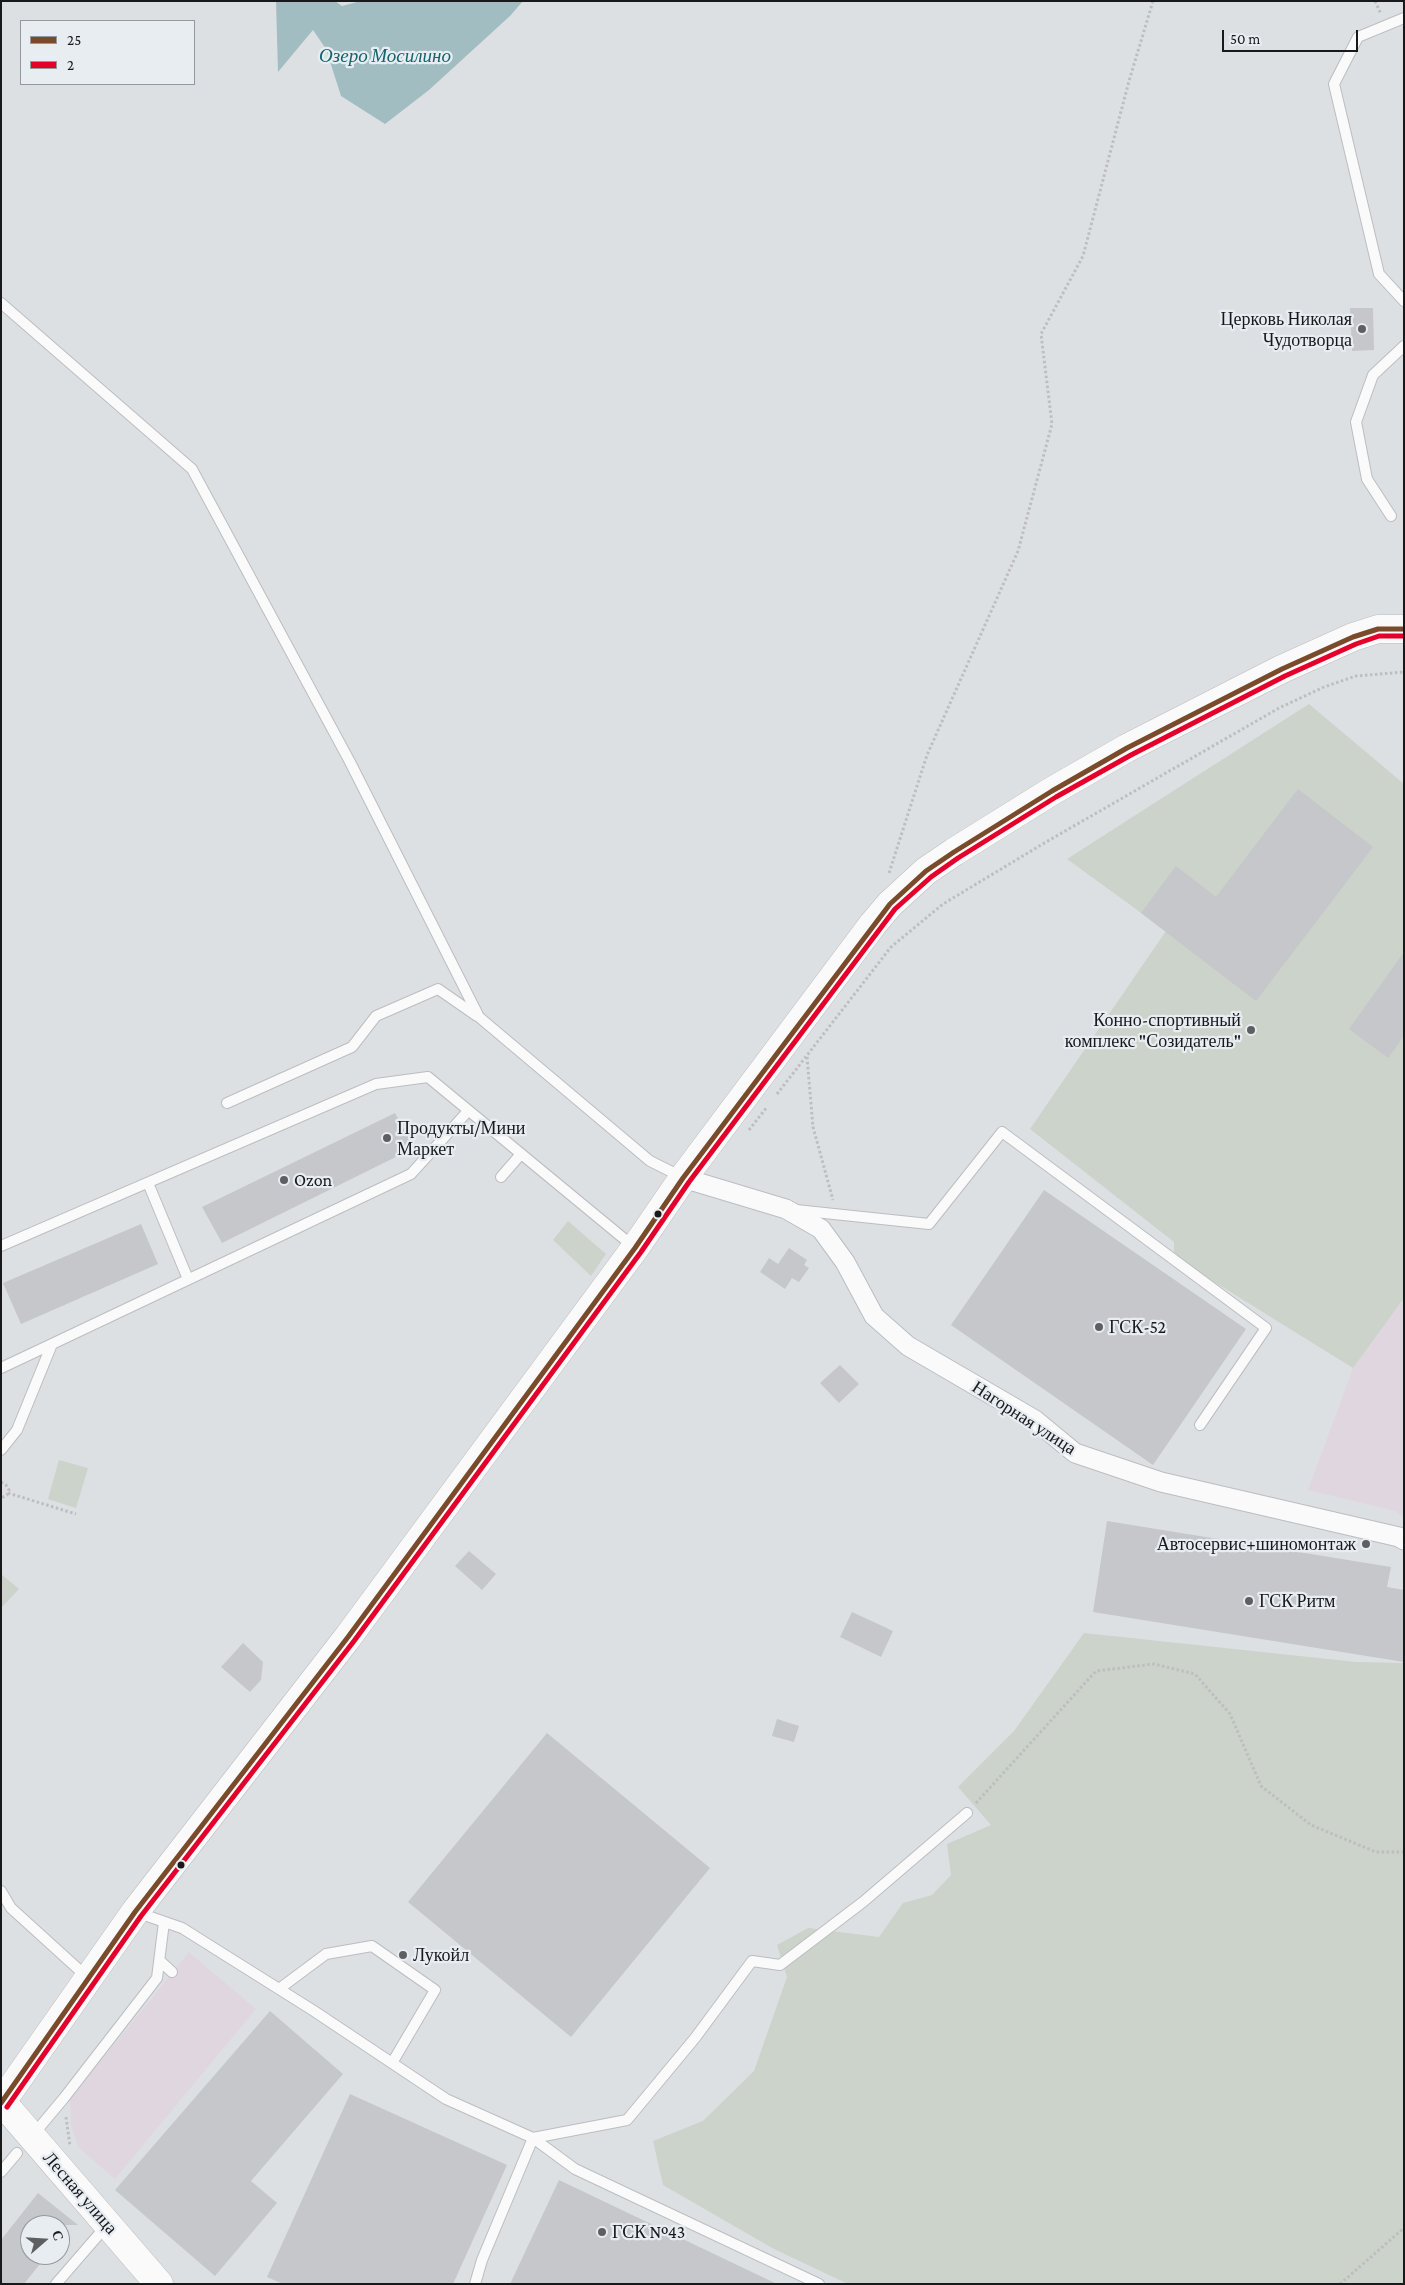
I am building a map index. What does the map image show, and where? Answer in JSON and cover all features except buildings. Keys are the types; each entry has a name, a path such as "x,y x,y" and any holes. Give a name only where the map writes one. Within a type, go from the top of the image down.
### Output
{"street":[{"path":"1,2102 135,1912 348,1637 635,1248 683,1178 873,924 890,904 926,871 1052,791 1094,768 1282,669 1366,632 1404,629"},
{"name":"Нагорная улица","path":"683,1178 786,1209 821,1229 845,1262 874,1316 908,1346 1035,1420 1075,1453 1161,1482 1399,1537 1404,1540"},
{"name":"Лесная улица","path":"1,2102 24,2145 108,2224 159,2284"}],"lane":[{"path":"1404,18 1358,37 1334,84 1379,274 1404,301"},
{"path":"1,303 192,469 350,762 479,1018"},
{"path":"1391,516 1367,479 1356,422 1373,375 1404,346"},
{"path":"227,1103 352,1047 376,1016 438,989 479,1018 650,1161 683,1178"},
{"path":"1,1246 376,1084 428,1077 635,1248"},
{"path":"1,1368 411,1174 468,1111"},
{"path":"786,1209 929,1224 1002,1132 1266,1328 1200,1425"},
{"path":"501,1176 521,1154"},
{"path":"148,1183 188,1279"},
{"path":"1,1450 17,1430 52,1344"},
{"path":"533,2138 627,2120 695,2038 752,1961 780,1965 863,1902 967,1813"},
{"path":"1,1891 11,1908 87,1978"},
{"path":"135,1912 182,1928 280,1989 446,2099 533,2138 575,2169 819,2284"},
{"path":"1,2172 64,2098 75,2088 138,2008 157,1978 164,1922"},
{"path":"280,1989 326,1954 372,1946 435,1990 392,2063"},
{"path":"160,1962 172,1972"},
{"path":"475,2284 482,2260 533,2138"},
{"path":"56,2284 108,2224"}],"path":[{"path":"888,877 927,755 1018,550 1052,424 1041,334 1083,256 1129,81 1153,1"},
{"path":"775,1097 807,1057 826,1029 891,948 919,922 943,904 1046,842 1279,708 1324,687 1356,676 1404,672"},
{"path":"807,1057 813,1127 836,1214"},
{"path":"744,1136 769,1104"},
{"path":"1,1482 8,1487 8,1493"},
{"path":"1,1498 8,1493"},
{"path":"8,1493 76,1514"},
{"path":"967,1813 1096,1670 1154,1664 1195,1674 1230,1714 1261,1786 1312,1825 1376,1852 1404,1852"},
{"path":"64,2098 70,2150"},
{"path":"1340,2284 1404,2228"}],"shaded area":[{"name":"Конно-спортивный комплекс \"Созидатель\"","path":"1309,704 1404,784 1404,1298 1353,1368 1174,1257 1174,1242 1030,1129 1166,931 1067,859"},
{"path":"568,1221 606,1254 591,1276 553,1240"},
{"path":"1404,1298 1404,1517 1395,1511 1308,1490 1353,1368"},
{"path":"59,1460 88,1468 76,1508 48,1499"},
{"path":"1,1574 19,1589 1,1608"},
{"path":"1084,1633 1356,1662 1404,1663 1404,2284 848,2284 774,2249 663,2185 653,2141 703,2121 754,2071 787,1977 777,1945 808,1928 879,1937 903,1903 932,1895 951,1875 947,1844 991,1825 958,1787 1014,1731"},
{"path":"189,1952 256,2009 115,2179 78,2147 71,2125 70,2099"}],"water":[{"name":"Озеро Мосилино","path":"276,1 335,1 342,6 361,1 523,1 510,16 429,90 385,124 341,96 326,49 313,30 278,72"}],"transit line":[{"name":"25","path":"1,2103 135,1912 348,1637 635,1248 683,1178 890,904 926,871 954,852 1052,791 1127,748 1282,669 1353,637 1378,629 1404,629"},
{"name":"2","path":"7,2107 141,1916 354,1641 641,1252 689,1182 895,909 931,877 958,858 1056,797 1131,755 1285,676 1356,644 1379,636 1404,636"}],"place":[{"name":"Церковь Николая Чудотворца","path":"1362,329"},
{"name":"Конно-спортивный комплекс \"Созидатель\"","path":"1251,1030"},
{"name":"Продукты/Мини Маркет","path":"387,1138"},
{"name":"Ozon","path":"284,1180"},
{"name":"ГСК-52","path":"1099,1327"},
{"name":"Автосервис+шиномонтаж","path":"1366,1544"},
{"name":"ГСК Ритм","path":"1249,1601"},
{"name":"Лукойл","path":"403,1955"},
{"name":"ГСК №43","path":"602,2232"}]}
